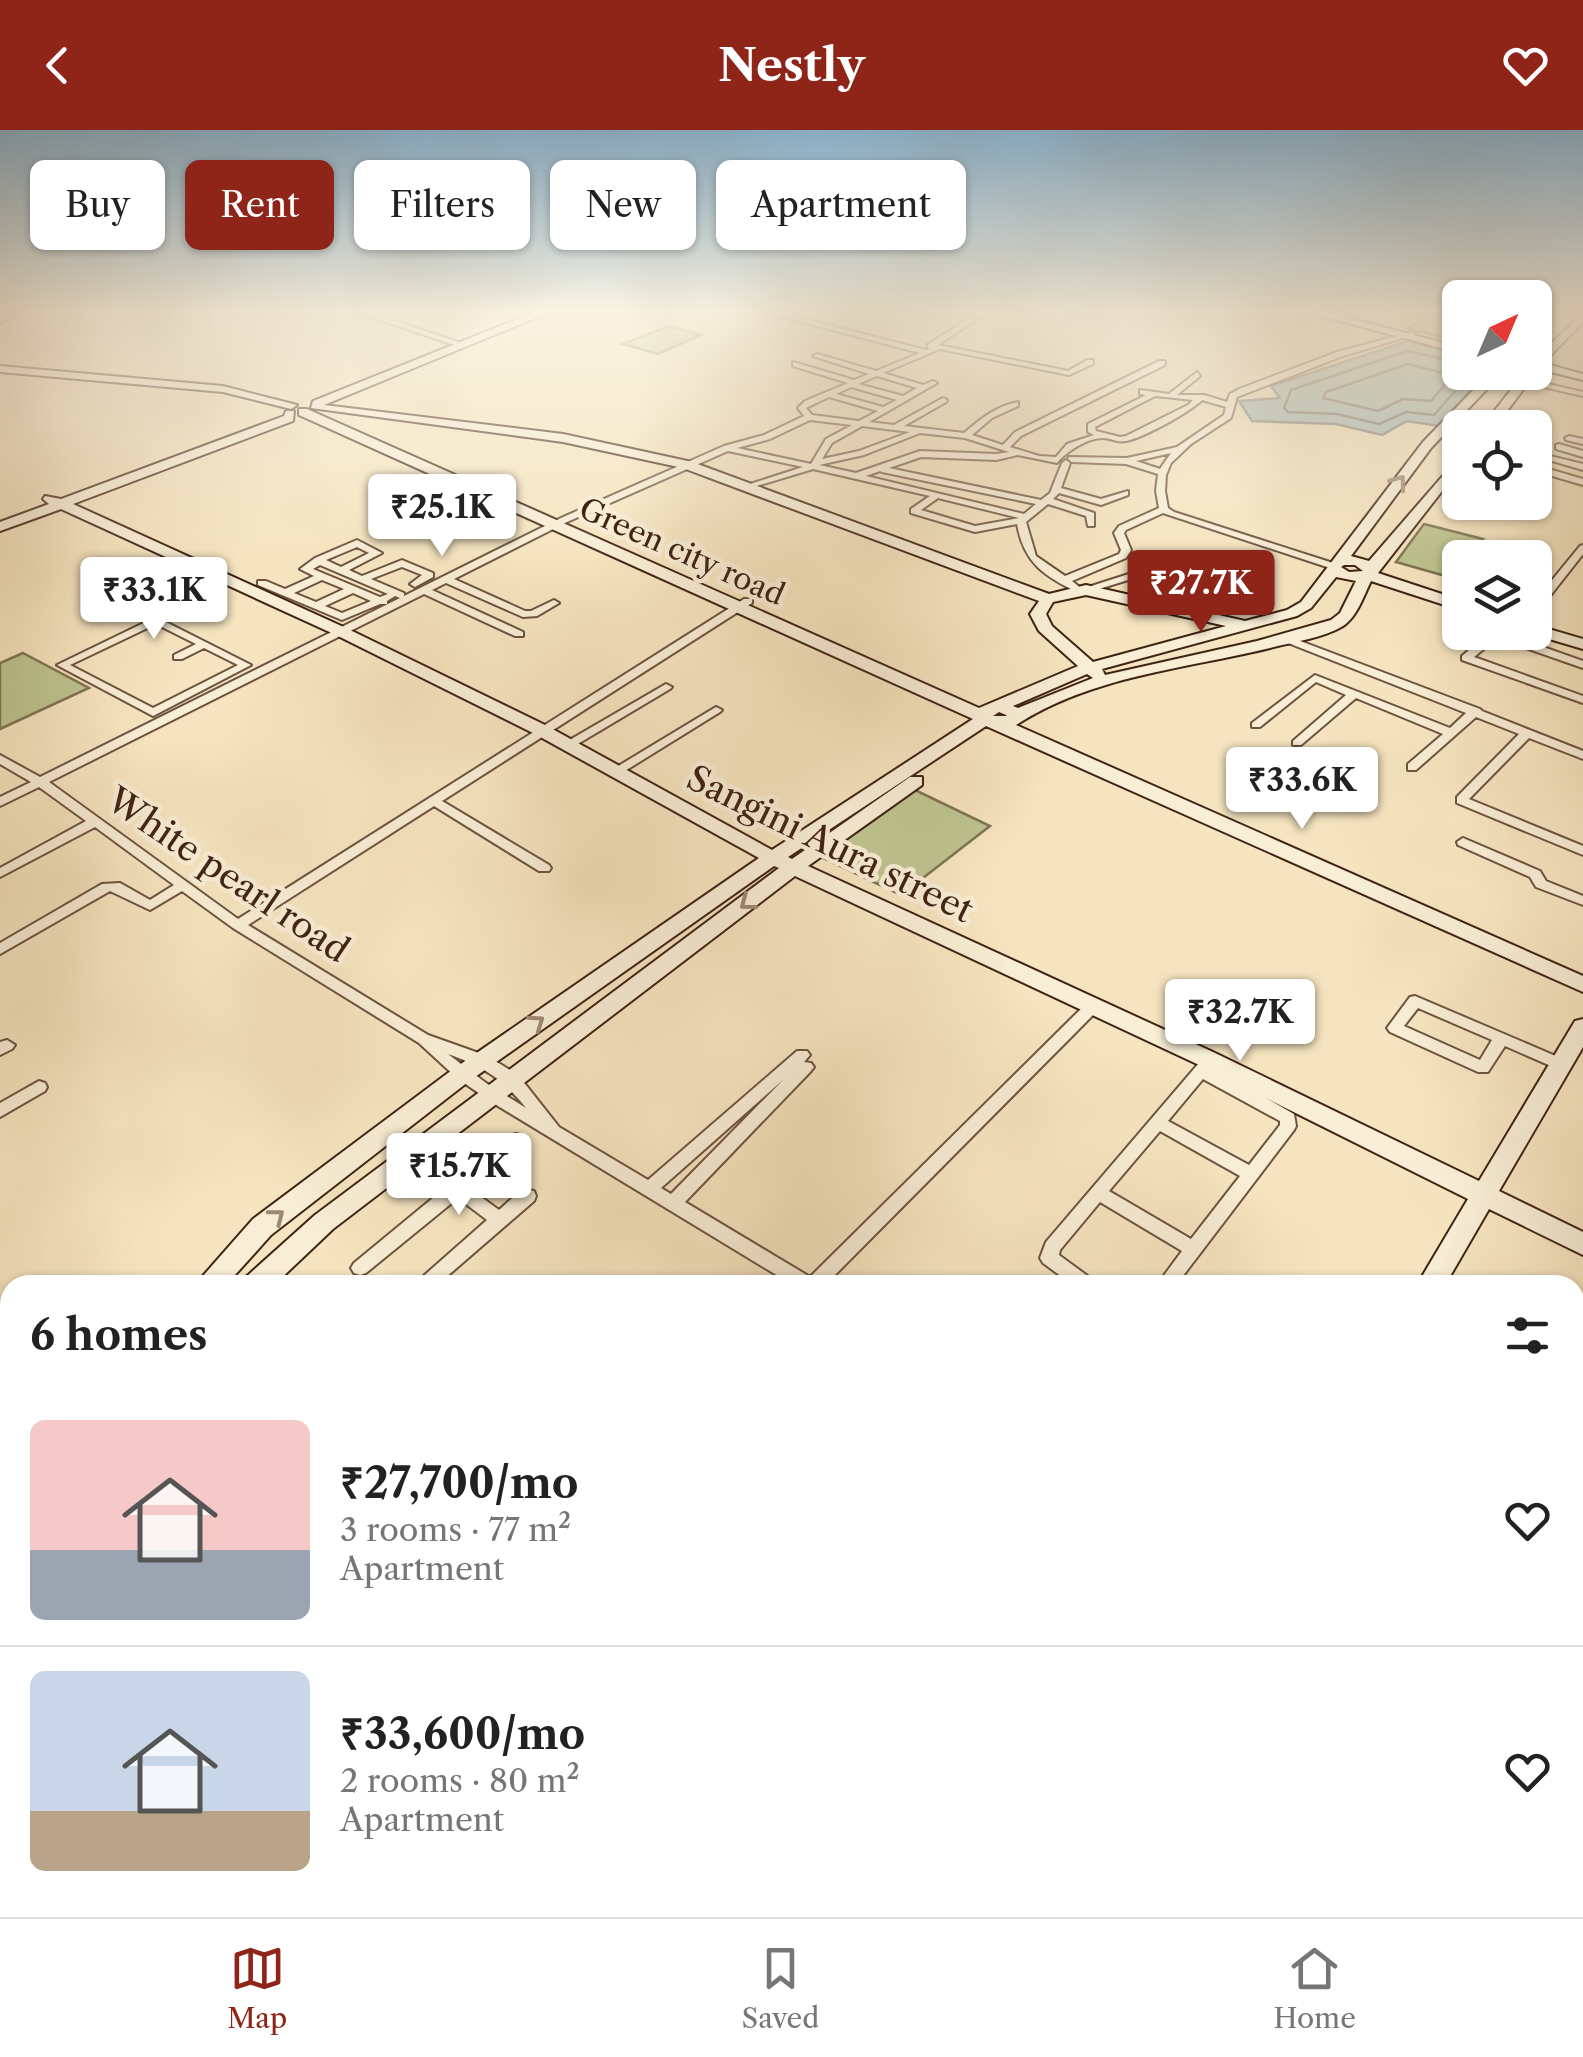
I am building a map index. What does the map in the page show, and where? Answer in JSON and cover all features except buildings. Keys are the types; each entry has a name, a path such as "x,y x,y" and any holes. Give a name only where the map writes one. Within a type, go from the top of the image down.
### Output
{"street":[{"path":"261,395 303,408 595,444 687,466 1048,599"},
{"path":"0,522 289,418 334,395"},
{"path":"809,418 802,408 825,395"},
{"path":"833,395 884,410"},
{"path":"892,395 904,399"},
{"path":"815,465 829,442 910,395"},
{"path":"1005,447 1018,434 1099,395"},
{"path":"1150,395 1090,426 1100,436 1153,453"},
{"path":"1161,395 1232,401 1245,395"},
{"path":"218,1275 262,1228 482,1060 999,716 1022,693 1088,668 1300,609 1428,445 1476,395"},
{"path":"1120,440 1191,406 1200,397"},
{"path":"894,428 944,400"},
{"path":"1127,461 1176,449 1224,420 1232,401"},
{"path":"966,436 989,416 1015,404"},
{"name":"Green city road","path":"303,408 999,716"},
{"path":"0,802 559,522 727,448 767,438 809,418 966,436 1019,452 1063,459 1127,461 1162,473"},
{"path":"750,487 920,431"},
{"path":"947,484 914,511 967,528 1024,519 1056,489 1070,446 1100,436"},
{"path":"1569,438 1583,442"},
{"path":"1559,447 1583,454"},
{"path":"727,448 815,465 1024,519"},
{"path":"1164,509 1162,473 1176,449"},
{"path":"858,476 920,454 996,457 1019,452"},
{"path":"1552,458 1583,467"},
{"path":"882,468 1044,502 1091,515 1092,524"},
{"path":"1552,473 1583,482"},
{"path":"999,716 1104,679 1287,639 1337,623 1346,615 1370,573 1442,483"},
{"path":"1056,489 1102,502 1125,493"},
{"name":"Sangini Aura street","path":"56,501 342,632 541,730 784,862 1093,1006 1261,1094 1583,1244"},
{"path":"1104,679 1045,628 1038,614 1048,599 1123,556 1126,550 1119,533 1122,528 1164,509 1336,564 1348,576 1370,573 1442,596"},
{"path":"1024,519 1025,552 1034,562 1076,586 1248,626"},
{"path":"340,570 376,552 354,543 305,568 393,606"},
{"path":"1552,587 1583,548"},
{"path":"319,561 408,598"},
{"path":"262,583 346,616 430,575 402,563 363,580"},
{"path":"1076,586 1138,574 1149,566"},
{"path":"286,593 323,576"},
{"path":"446,580 522,614 533,614 554,603"},
{"path":"316,606 353,589"},
{"path":"424,590 520,634"},
{"path":"238,925 742,604"},
{"path":"153,620 246,664 220,679 152,712 61,663 153,620"},
{"path":"1552,632 1583,641"},
{"path":"1583,664 1495,634 1466,658 1583,700"},
{"path":"1287,639 1476,711 1583,764"},
{"path":"173,654 200,641"},
{"path":"1256,725 1315,678 1449,732"},
{"path":"220,679 234,686"},
{"path":"567,745 666,687"},
{"path":"1297,743 1355,693"},
{"path":"616,771 716,710"},
{"path":"1412,767 1476,711"},
{"path":"999,716 1583,970"},
{"path":"999,716 1583,985"},
{"path":"1524,736 1583,754"},
{"path":"1524,736 1461,800 1583,850"},
{"name":"White pearl road","path":"0,759 40,782 238,925 423,1039"},
{"path":"432,800 544,868"},
{"path":"0,873 95,822"},
{"path":"1463,842 1535,874 1541,884 1583,901"},
{"path":"267,1275 324,1222 512,1079 784,862"},
{"path":"0,949 107,888 115,886 150,906 183,885"},
{"path":"1501,1038 1482,1068 1394,1028 1415,1001 1501,1038 1560,1064"},
{"path":"821,1275 1093,1006"},
{"path":"1437,1275 1583,1028"},
{"path":"423,1039 482,1060 512,1079 553,1131"},
{"path":"423,1039 460,1076 489,1097 794,1275"},
{"path":"649,1189 804,1061 673,1204"},
{"path":"1073,1275 1050,1258 1052,1247 1206,1066"},
{"path":"0,1111 39,1087"},
{"path":"1174,1275 1288,1126 1288,1118 1261,1094"},
{"path":"1157,1122 1251,1174"},
{"path":"360,1268 516,1140"},
{"path":"413,1154 500,1220"},
{"path":"1098,1193 1193,1249"},
{"path":"437,1275 528,1196"}],"green space":[{"path":"1424,524 1483,539 1442,540 1442,575 1396,562"},
{"path":"23,653 89,688 0,729 0,663"},
{"path":"915,790 990,826 901,895 821,857"}],"water":[{"path":"1278,395 1466,395 1453,410 1442,410 1439,426 1407,421 1382,435 1336,424 1252,421 1239,401 1280,398"}]}
